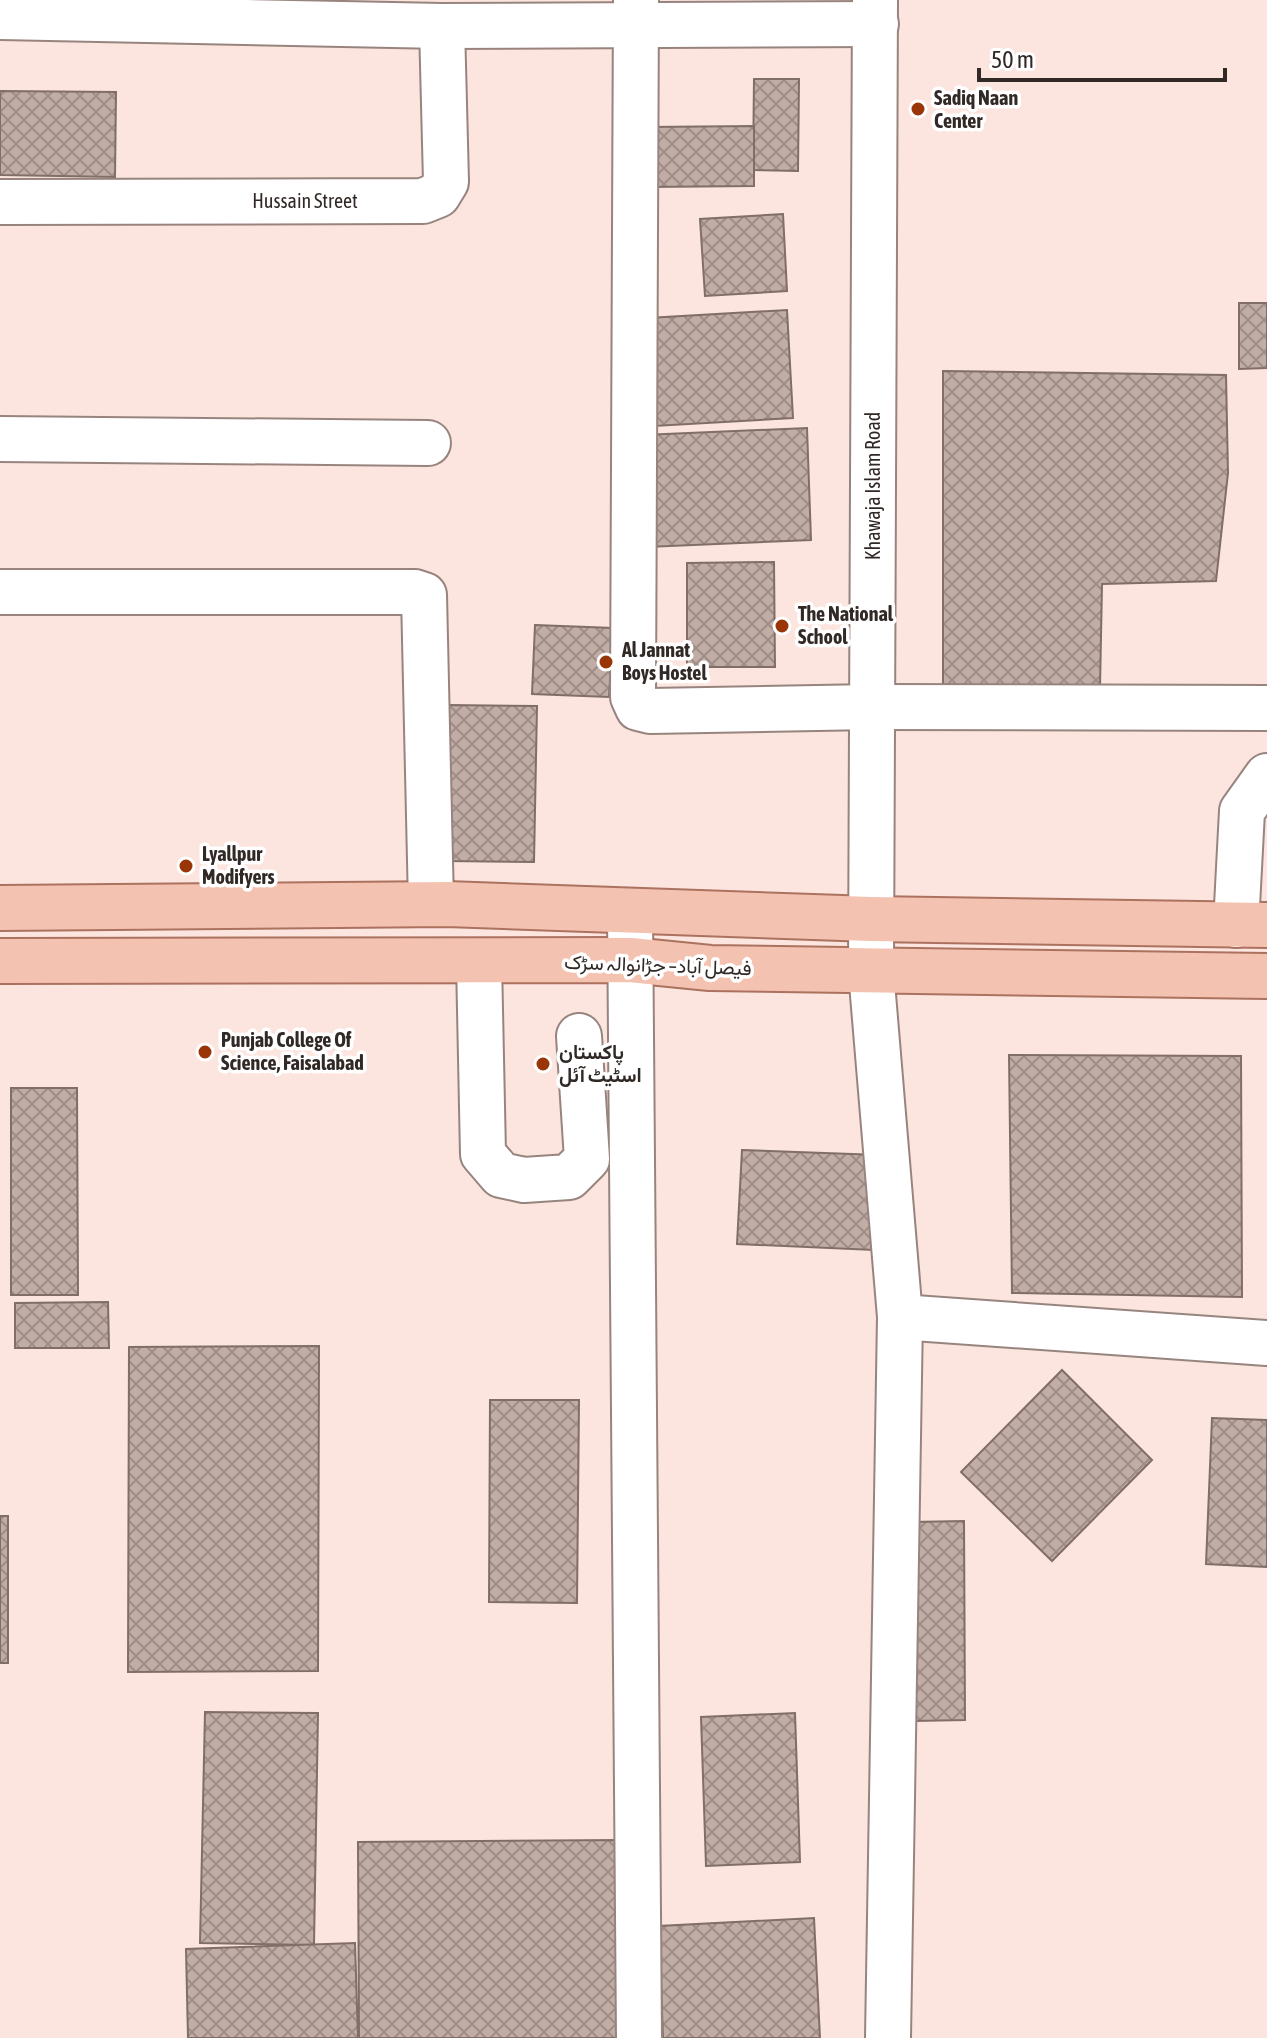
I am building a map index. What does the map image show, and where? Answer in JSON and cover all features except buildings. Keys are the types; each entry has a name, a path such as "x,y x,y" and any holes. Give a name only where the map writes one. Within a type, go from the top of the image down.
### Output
{"main road":[{"path":"0,908 431,904 871,919 1251,925"},
{"name":"فیصل آباد– جڑانوالہ سڑک","path":"0,961 630,960 710,968 1267,976"}],"street":[{"path":"0,17 144,9 309,11 442,26 636,12 875,12"},
{"path":"636,12 633,697 638,708 650,711 872,707 1267,708"},
{"name":"Khawaja Islam Road","path":"875,12 871,971 900,1317 888,2038"},
{"name":"Hussain Street","path":"0,202 423,201 438,195 446,182 442,26"},
{"path":"0,439 428,443"},
{"path":"0,592 415,592 424,595 431,904"},
{"path":"1251,925 1242,811 1267,776"},
{"path":"630,911 639,2038"},
{"path":"479,962 483,1154 501,1175 524,1180 569,1177 587,1159 579,1036"},
{"path":"584,1110 631,1112"},
{"path":"900,1317 1267,1343"}],"place":[{"name":"Sadiq Naan Center","path":"918,109"},
{"name":"The National School","path":"782,626"},
{"name":"Al Jannat Boys Hostel","path":"606,662"},
{"name":"Lyallpur Modifyers","path":"186,866"},
{"name":"Punjab College Of Science, Faisalabad","path":"205,1052"},
{"name":"پاکستان اسٹیٹ آئل","path":"543,1064"}]}
